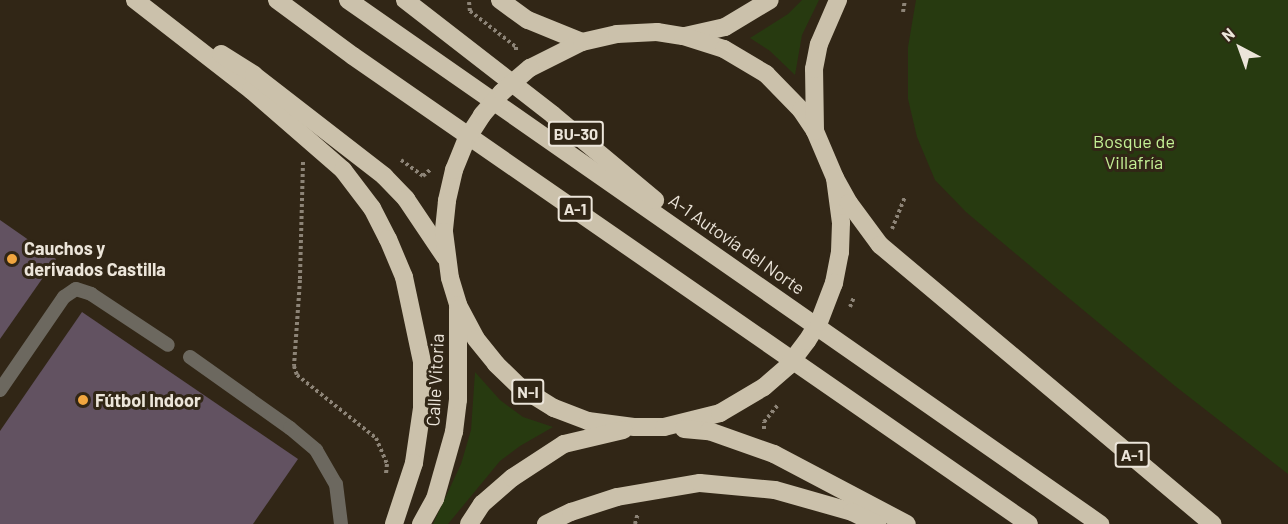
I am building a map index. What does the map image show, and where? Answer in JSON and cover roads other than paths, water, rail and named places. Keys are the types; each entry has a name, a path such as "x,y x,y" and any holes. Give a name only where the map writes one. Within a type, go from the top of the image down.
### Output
{"highway":[{"path":"136,0 254,75 362,158 406,199 446,259"},
{"path":"136,0 251,90 343,170 372,208 388,239 404,277 422,362 422,408 414,463 394,524"},
{"name":"A-1","path":"277,0 353,56 1029,524"},
{"name":"A-1 Autovía del Norte","path":"348,0 1100,524"},
{"name":"BU-30","path":"405,0 553,115 743,274"},
{"path":"500,0 528,20 582,42"},
{"name":"N-I","path":"683,36 725,27 770,0"},
{"name":"N-I","path":"815,131 814,69 819,44 838,0"},
{"name":"N-I","path":"657,32 683,36 724,49 766,74 791,98 815,131 835,178 841,223 840,252 834,283 819,322 788,366 764,387 720,413 664,428 588,421 554,408 520,387 496,364 476,339 458,305 446,259 445,213 454,170 466,140 482,115 502,92 530,68 582,42 617,34 657,32"},
{"name":"A-1","path":"835,178 849,203 880,245 1212,524"},
{"name":"Calle Vitoria","path":"421,524 435,499 454,432 458,400 458,305"},
{"path":"469,524 482,504 512,478 564,444 634,427"},
{"path":"664,428 709,431 774,454 907,524"},
{"path":"546,524 571,512 617,497 699,483 775,490 852,512 877,524"}],"lane":[{"path":"0,390 64,297 76,289 91,294 168,345"},
{"path":"190,357 290,428 315,450 336,484 341,524"}],"place":[{"name":"Cauchos y derivados Castilla","path":"12,259"},
{"name":"Fútbol Indoor","path":"83,400"}],"park label":[{"name":"Bosque de Villafría","path":"1134,152"}]}
